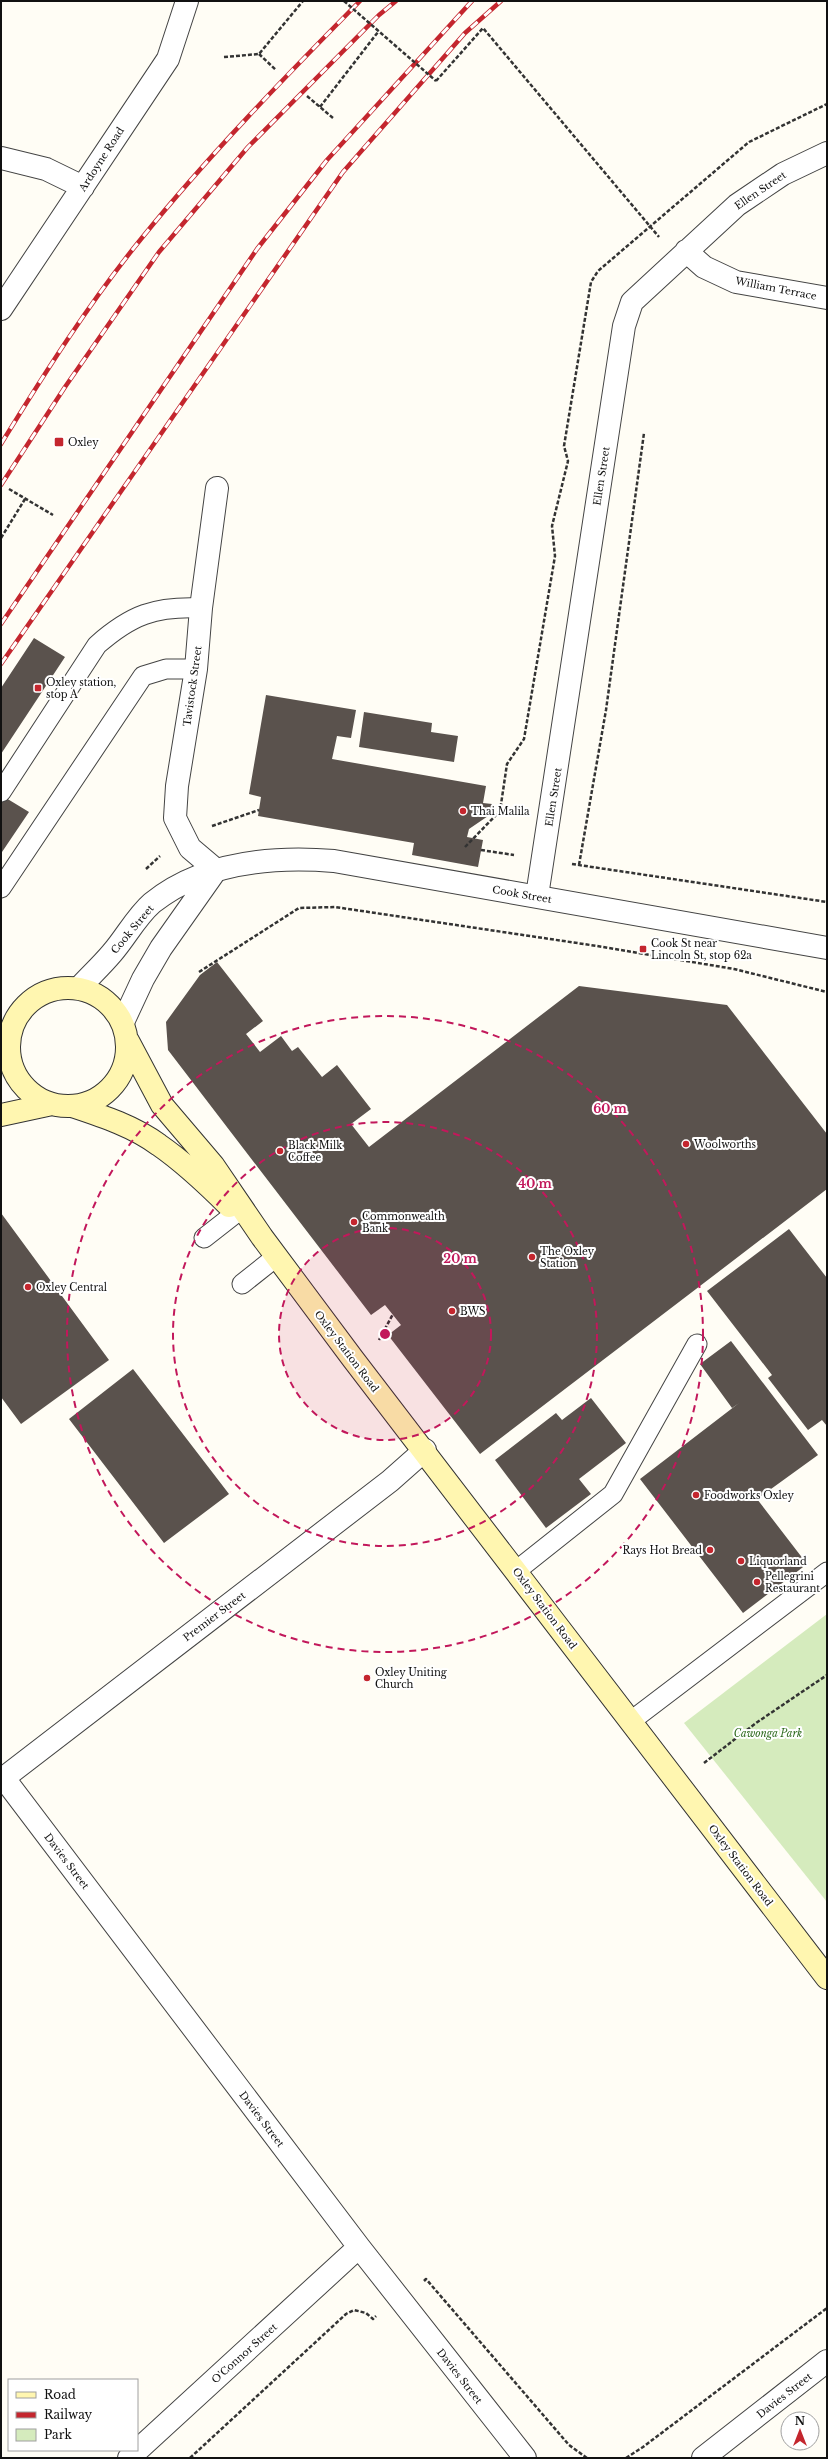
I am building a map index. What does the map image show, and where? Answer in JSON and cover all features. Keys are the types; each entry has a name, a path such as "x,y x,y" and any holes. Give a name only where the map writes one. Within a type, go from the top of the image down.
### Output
{"main road":[{"path":"1,1115 91,1102 107,1092 120,1077 127,1060 125,1031 107,1002 97,994 79,988 59,988 40,994 24,1007 13,1023 5,1042 11,1063 20,1081 34,1095 62,1105"},
{"name":"Oxley Station Road","path":"125,1031 162,1105 213,1165 276,1257 827,1978"},
{"name":"Oxley Station Road","path":"62,1105 117,1122 158,1144 196,1174 262,1237"}],"street":[{"name":"Ardoyne Road","path":"1,309 168,59 187,1"},
{"name":"Ellen Street","path":"537,896 624,326 632,302 681,255 744,201 783,174 827,153"},
{"path":"1,158 46,170 83,187"},
{"name":"William Terrace","path":"681,255 704,268 736,282 827,298"},
{"name":"Tavistock Street","path":"216,870 190,848 176,818 176,786 196,669 201,608 217,488"},
{"name":"Cook Street","path":"79,988 112,953 152,904 181,885 216,870 249,862 294,858 334,861 827,948"},
{"path":"125,1031 142,979 161,948 216,870"},
{"name":"Premier Street","path":"2,1778 384,1486 425,1450"},
{"name":"Davies Street","path":"2,1778 359,2247 525,2458"},
{"name":"O'Connor Street","path":"138,2450 359,2247"},
{"name":"Davies Street","path":"703,2458 827,2361"},
{"name":"O'Connor Street","path":"129,2458 137,2451"}],"lane":[{"path":"1,792 96,645 116,628 140,616 171,607 201,608"},
{"path":"1,888 143,676 166,669 196,669"},
{"path":"204,1238 236,1213"},
{"path":"242,1284 276,1257"},
{"path":"516,1571 613,1494 697,1344"},
{"path":"631,1721 827,1572"}],"path":[{"path":"224,57 259,54 303,1"},
{"path":"344,1 436,81 483,28 681,255"},
{"path":"320,107 378,32"},
{"path":"259,54 276,70"},
{"path":"307,96 333,118"},
{"path":"579,865 606,710 644,433"},
{"path":"9,489 53,514"},
{"path":"1,538 25,499"},
{"path":"481,850 827,902"},
{"path":"198,972 299,908 335,907 589,945 719,967 827,992"},
{"path":"380,1340 392,1314"},
{"path":"704,1763 756,1723 827,1675"},
{"path":"190,2458 346,2314 354,2310 362,2311 373,2319 426,2279 569,2445 587,2458"},
{"path":"626,2458 643,2447 827,2308"}],"green space":[{"name":"Cawonga Park","path":"827,1614 827,1902 684,1723"}],"building":[{"path":"34,638 65,657 1,754 1,688"},
{"path":"266,695 356,710 351,738 337,736 332,759 486,786 483,803 492,804 491,814 469,829 467,837 483,840 478,867 412,855 414,843 258,816 261,797 249,794"},
{"path":"364,712 432,723 431,732 458,736 454,762 359,747"},
{"path":"1,795 29,812 2,852 1,851"},
{"name":"The Oxley Station","path":"217,962 263,1021 246,1034 260,1052 281,1036 292,1051 298,1047 322,1077 337,1065 371,1109 351,1124 369,1147 579,986 727,1005 827,1134 827,1189 480,1454 388,1335 401,1325 385,1305 371,1315 168,1050 166,1022 200,975"},
{"name":"Oxley Central","path":"1,1213 109,1360 21,1424 1,1397"},
{"path":"789,1229 827,1278 827,1426 822,1420 808,1430 768,1378 772,1375 707,1291"},
{"path":"731,1341 818,1455 757,1499 807,1564 743,1613 640,1479 739,1403 732,1408 700,1364"},
{"path":"133,1369 229,1494 164,1543 69,1419"},
{"path":"591,1398 626,1443 579,1479 591,1494 546,1528 495,1460 556,1413 562,1420"}],"railway":[{"path":"1,444 85,314 141,239 220,147 360,1"},
{"path":"1,485 65,387 159,252 248,147 379,15 396,1"},
{"path":"1,624 257,249 327,160 472,1"},
{"path":"1,664 343,172 465,33 501,1"}],"place":[{"name":"Oxley","path":"59,442"},
{"name":"Oxley station, stop A","path":"38,688"},
{"name":"Thai Malila","path":"463,811"},
{"name":"Cook St near Lincoln St, stop 62a","path":"643,949"},
{"name":"Woolworths","path":"686,1144"},
{"name":"Black Milk Coffee","path":"280,1151"},
{"name":"Commonwealth Bank","path":"354,1222"},
{"name":"The Oxley Station","path":"532,1257"},
{"name":"Oxley Central","path":"28,1287"},
{"name":"BWS","path":"452,1311"},
{"name":"Foodworks Oxley","path":"696,1495"},
{"name":"Rays Hot Bread","path":"710,1550"},
{"name":"Liquorland","path":"741,1561"},
{"name":"Pellegrini Restaurant","path":"757,1582"},
{"name":"Oxley Uniting Church","path":"367,1678"}]}
